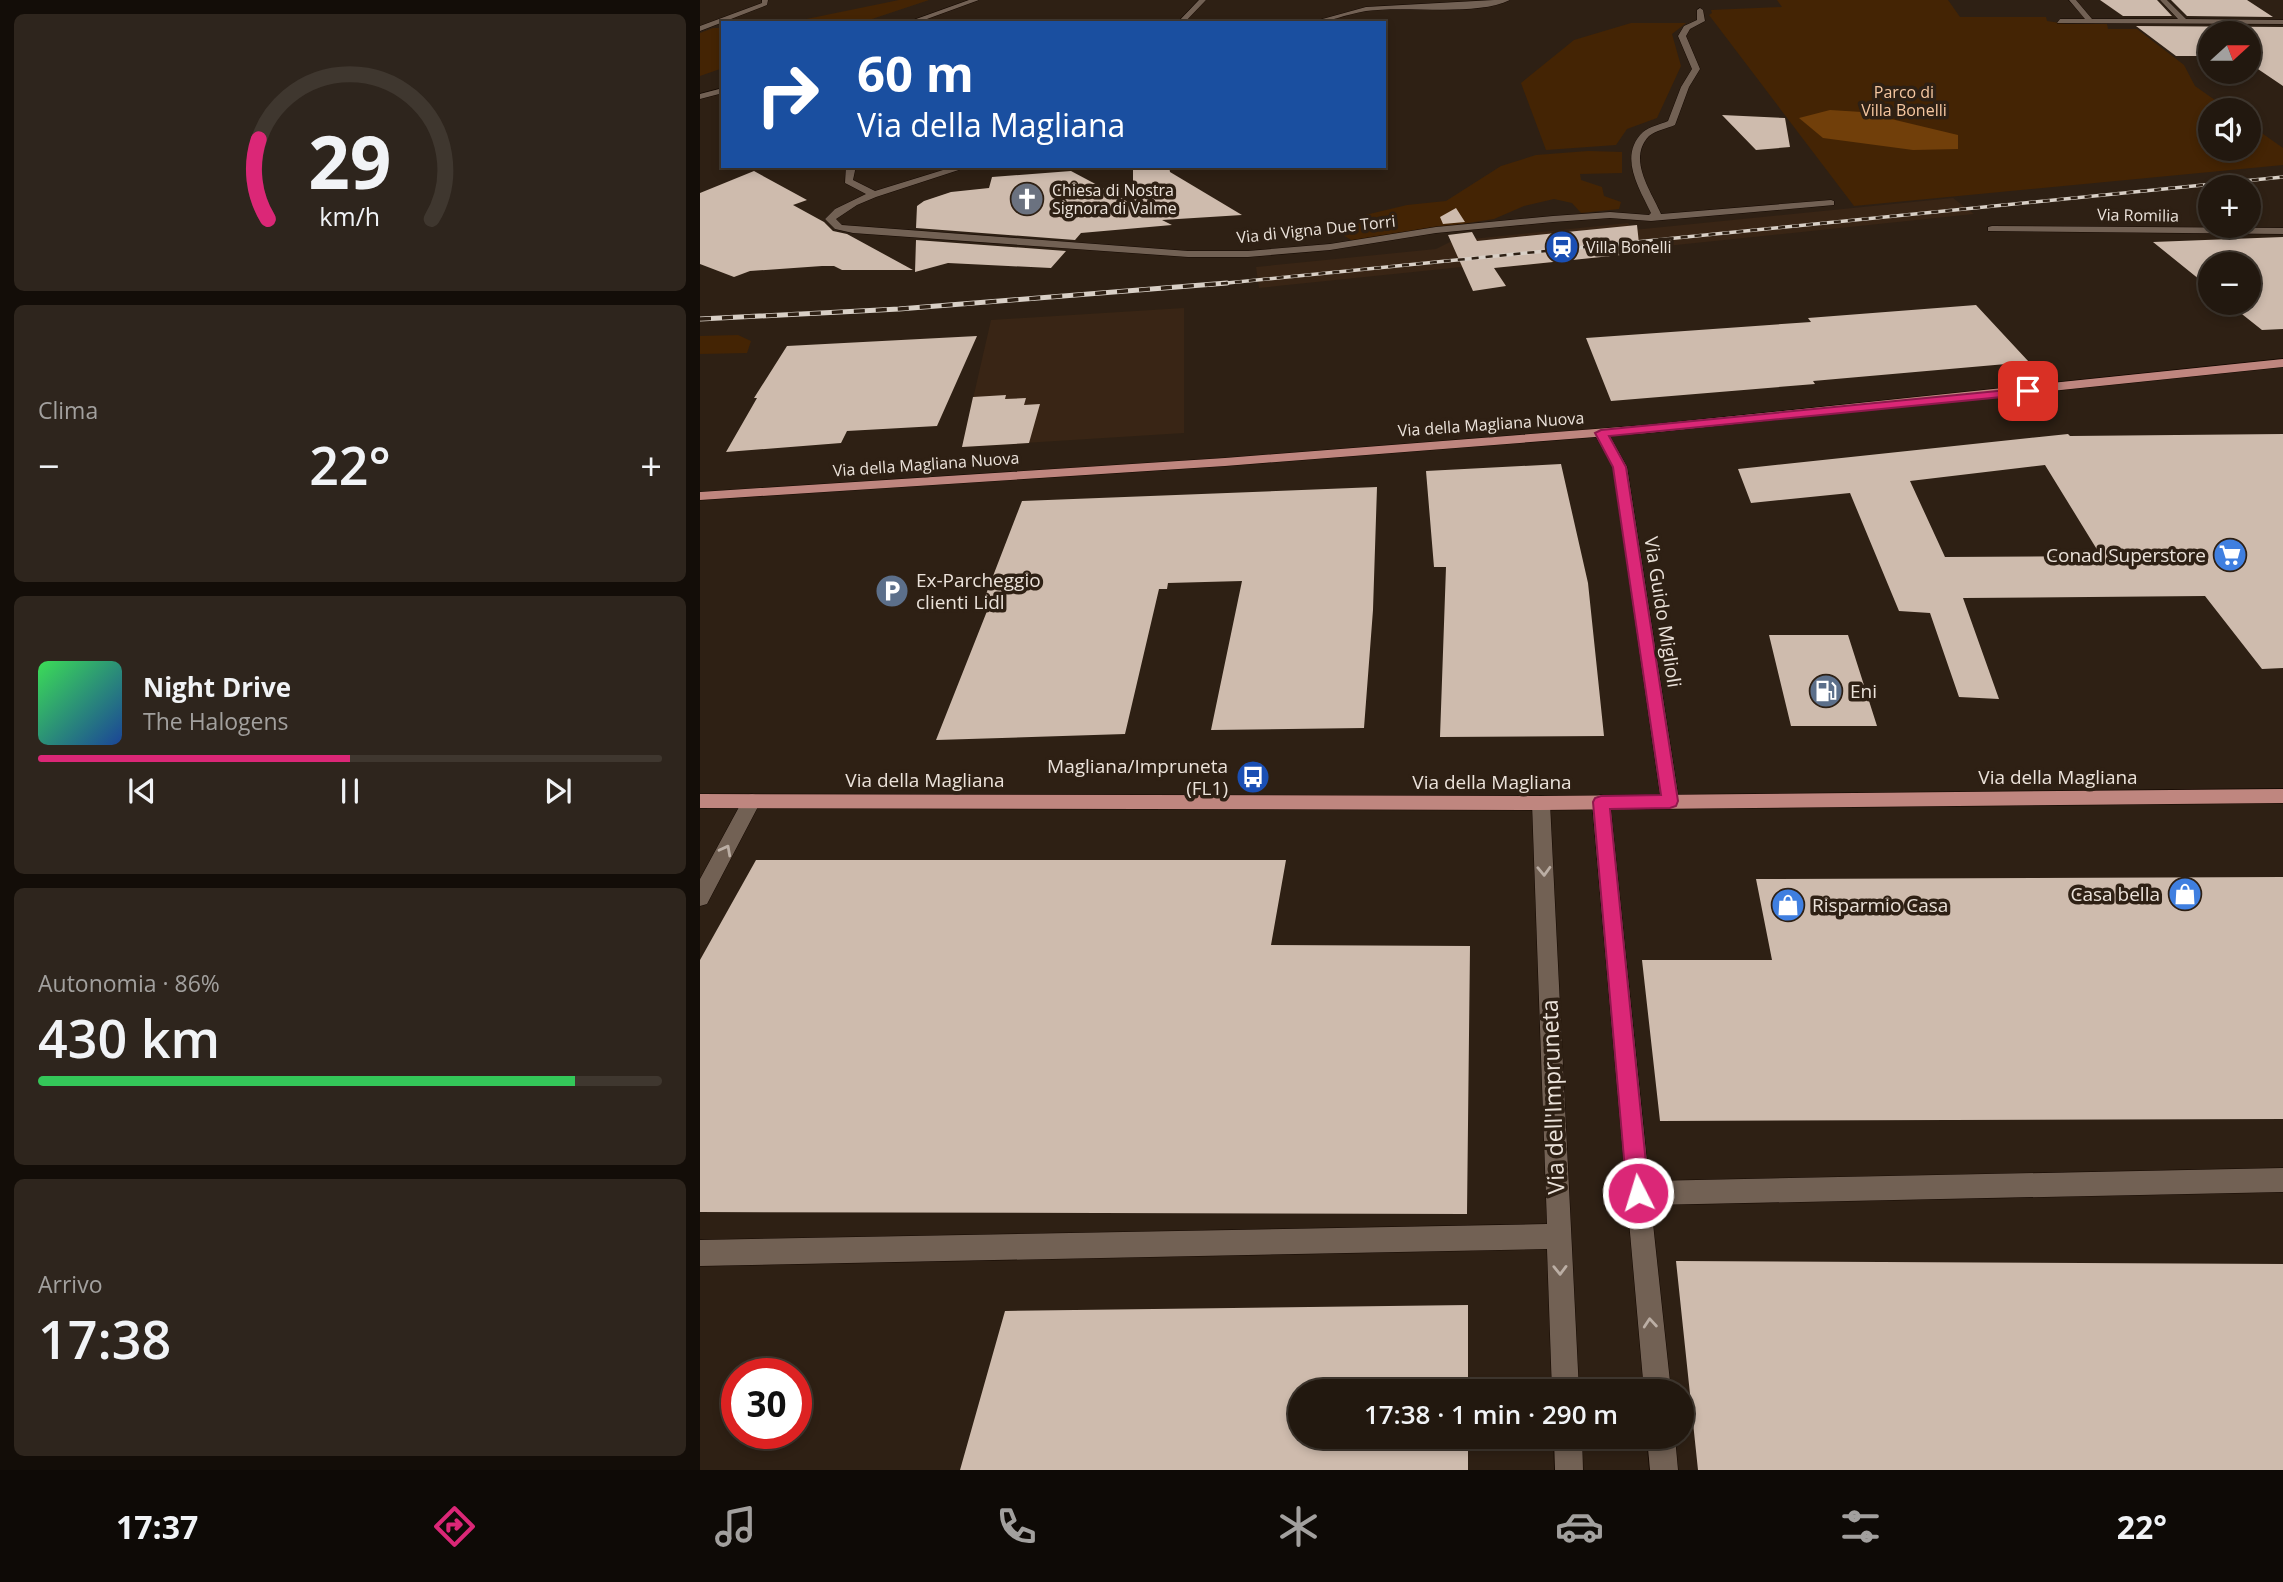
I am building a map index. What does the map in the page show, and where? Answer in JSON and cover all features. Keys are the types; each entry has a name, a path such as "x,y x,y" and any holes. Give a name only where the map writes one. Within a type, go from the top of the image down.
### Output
{"main road":[{"name":"Via della Magliana Nuova","path":"700,496 1225,463 1601,433 2283,363"},
{"name":"Via della Magliana","path":"700,802 1541,803 2283,796"}],"street":[{"path":"700,29 765,4 765,0"},
{"path":"914,21 976,0"},
{"path":"1182,21 1203,0"},
{"path":"1318,21 1355,10 1414,3 1476,5 1507,0"},
{"path":"2072,0 2091,22"},
{"path":"2163,0 2183,22"},
{"path":"1651,218 1656,214 1637,174 1636,151 1647,134 1672,123 1685,87 1696,69 1682,36 1688,28 1701,21 1700,10"},
{"path":"2060,21 2283,22"},
{"path":"700,90 721,84"},
{"path":"700,97 721,91"},
{"path":"851,168 848,181 874,194"},
{"name":"Via di Vigna Due Torri","path":"960,168 874,194 841,209 833,215 832,222 853,230 901,234 1188,254 1248,254 1330,247 1436,230 1553,219 1610,215 1651,218 1831,202"},
{"name":"Via Romilia","path":"1992,229 2283,231"},
{"name":"Via Guido Miglioli","path":"1601,433 1620,467 1670,801"},
{"path":"700,898 752,801"},
{"path":"1601,802 1656,1379"},
{"name":"Via dell'Impruneta","path":"1541,803 1565,1379"},
{"path":"1638,1193 2283,1180"},
{"path":"700,1253 1559,1236"},
{"path":"1568,1449 1569,1470"},
{"path":"1662,1449 1664,1470"}],"shaded area":[{"path":"1830,110 1862,112 1958,135 1958,149 1913,150 1823,138 1799,118"},
{"path":"1953,198 1974,214 1647,248 1649,252 1465,271 1462,267 1259,288 1256,267 1436,249 1452,241 1628,223 1633,230"},
{"path":"1184,308 1184,433 962,447 991,320"}],"green space":[{"path":"899,0 929,0 866,21 797,21"},
{"name":"Parco di Villa Bonelli","path":"1777,0 1948,0 1960,17 2046,17 2047,21 2066,24 2107,24 2108,29 2137,29 2184,65 2195,86 2212,98 2198,98 2198,161 2261,161 2261,132 2283,148 2283,165 1854,206 1709,15 1711,10 1782,7"},
{"path":"1631,23 1686,23 1672,34 1681,66 1657,118 1627,129 1616,145 1546,150 1521,83 1574,40"},
{"path":"721,28 721,69 700,76 700,33"},
{"path":"1588,151 1622,152 1622,173 1580,174 1581,180 1602,187 1604,196 1621,202 1619,209 1581,213 1572,203 1554,199 1524,206 1494,219 1353,241 1343,235 1361,216 1407,205 1446,201 1501,166 1536,155"},
{"path":"738,335 751,341 747,353 700,354 700,336"}],"building":[{"path":"2100,0 2157,0 2172,16 2123,16"},
{"path":"2171,0 2247,0 2273,17 2187,16"},
{"path":"2136,26 2198,26 2198,56 2176,56"},
{"path":"2261,27 2283,27 2283,86 2261,71"},
{"path":"1722,115 1785,118 1790,147 1756,150"},
{"path":"1133,168 1169,168 1170,172 1242,215 1162,220 1172,225 1081,233 1075,240 916,228 917,206 924,201 951,192 989,188 992,177 1071,171 1133,204"},
{"path":"754,171 807,200 793,205 824,222 833,231 847,234 913,270 842,270 834,266 822,266 750,271 734,277 700,264 700,193"},
{"path":"1456,208 1465,222 1443,224 1440,217"},
{"path":"1637,225 1640,253 1494,268 1506,286 1473,291 1448,235 1472,232 1477,241"},
{"path":"2283,237 2283,329 2262,330 2243,315 2261,315 2261,252 2198,252 2198,278 2153,242 2261,238"},
{"path":"916,240 1066,251 1051,268 948,263 915,272"},
{"path":"1976,305 2029,362 1611,401 1586,338 1811,322 1808,318"},
{"path":"977,336 937,426 847,431 841,443 726,452 757,398 754,398 787,346"},
{"path":"1006,395 1005,399 1026,398 1024,405 1040,404 1029,443 962,447 973,397"},
{"path":"2068,434 2283,434 2283,668 2262,669 2205,596 1963,598 1999,699 1959,697 1930,613 1899,611 1850,493 1751,503 1738,469","holes":["2045,465 2101,556 1945,557 1910,481"]},
{"path":"1561,464 1588,583 1604,736 1440,737 1446,567 1434,567 1426,471"},
{"path":"1377,487 1373,610 1364,728 1211,730 1242,581 1168,583 1167,589 1159,589 1125,734 936,740 991,601 983,602 1022,501"},
{"path":"1769,635 1848,635 1877,726 1791,726"},
{"path":"756,860 1286,860 1271,945 1470,946 1467,1214 700,1212 700,960"},
{"path":"2283,877 2283,1119 1660,1121 1642,960 1772,960 1756,879"},
{"path":"1676,1261 2283,1264 2283,1470 1698,1470 1694,1432 1694,1379 1688,1379"},
{"path":"1468,1305 1468,1379 1288,1379 1288,1449 1468,1449 1468,1470 960,1470 1005,1311"}],"railway":[{"path":"1227,283 2283,177"},
{"path":"700,319 899,309 1227,283"},
{"path":"1207,285 1227,283"}],"place":[{"name":"Chiesa di Nostra Signora di Valme","path":"1027,199"},
{"name":"Villa Bonelli","path":"1562,247"},
{"name":"Conad Superstore","path":"2230,555"},
{"name":"Ex-Parcheggio clienti Lidl","path":"892,591"},
{"name":"Eni","path":"1826,691"},
{"name":"Magliana/Impruneta (FL1)","path":"1253,777"},
{"name":"Casa bella","path":"2185,894"},
{"name":"Risparmio Casa","path":"1788,905"}],"route":[{"path":"1638,1193 1601,802 1670,801 1620,467 1601,433 2028,391"}]}
